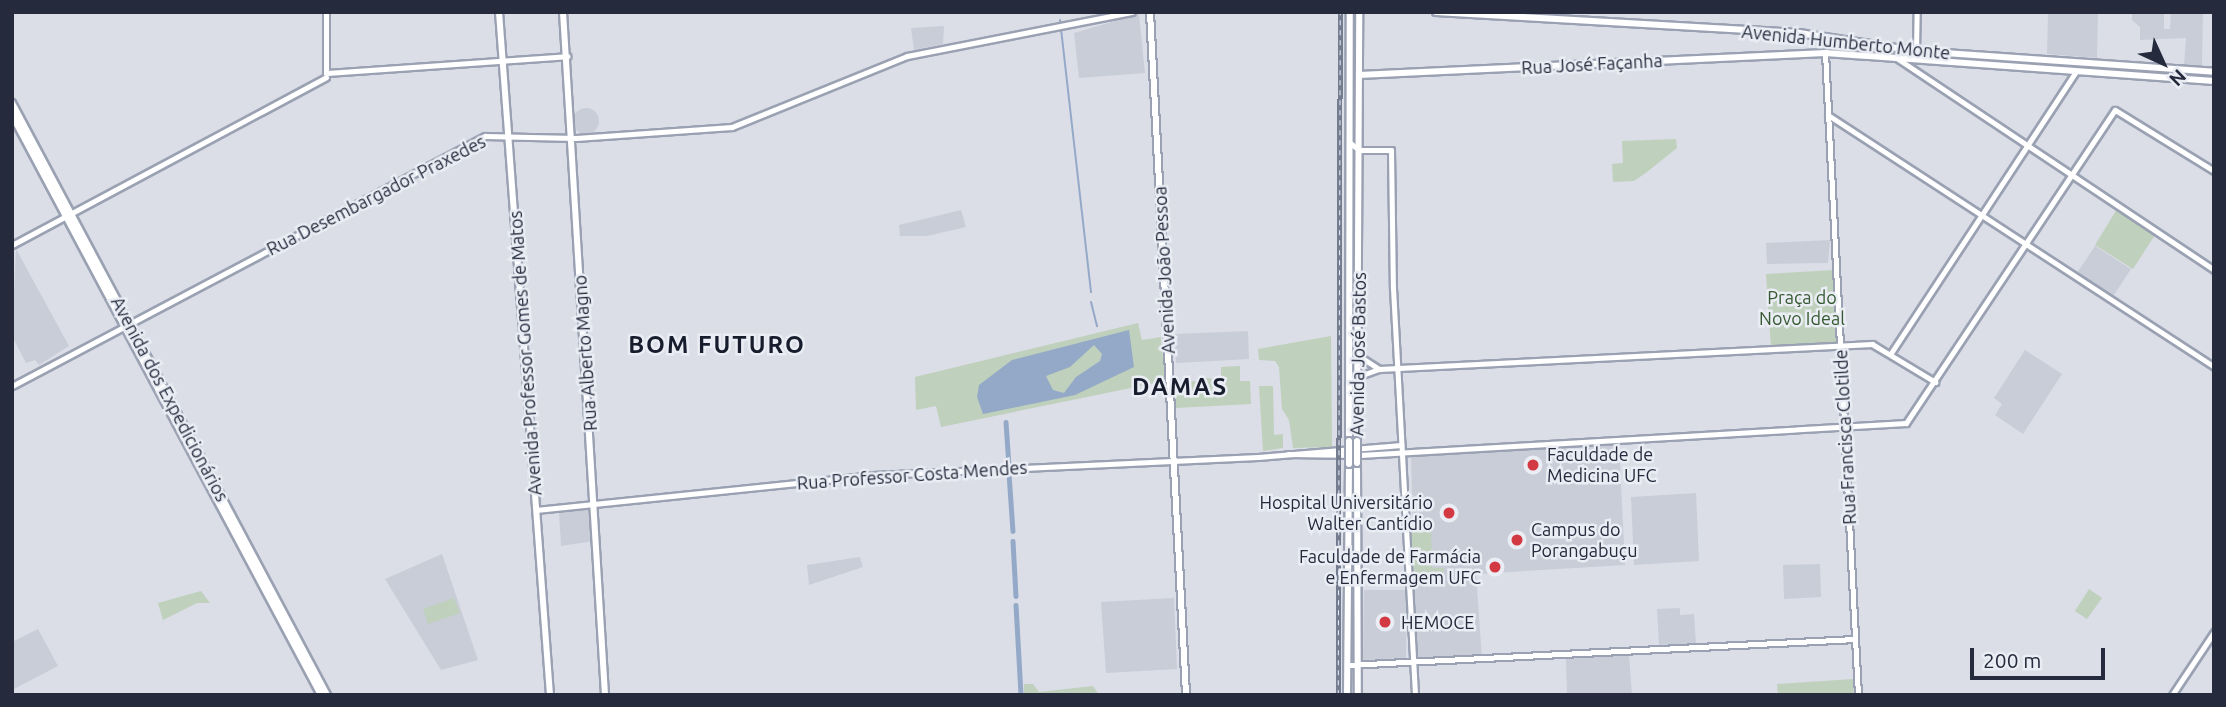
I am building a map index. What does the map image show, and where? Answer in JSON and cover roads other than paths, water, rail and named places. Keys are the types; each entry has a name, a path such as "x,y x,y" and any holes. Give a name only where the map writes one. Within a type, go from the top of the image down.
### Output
{"main road":[{"name":"Avenida Professor Gomes de Matos","path":"499,12 550,695"},
{"name":"Rua Alberto Magno","path":"564,12 605,695"},
{"name":"Avenida João Pessoa","path":"1150,12 1186,695"},
{"name":"Avenida José Bastos","path":"1350,12 1348,381 1353,441 1358,695"},
{"name":"Avenida José Bastos","path":"1353,441 1359,377 1359,12"},
{"name":"Avenida Humberto Monte","path":"1436,12 1799,33 1916,51 2214,72"},
{"name":"Rua José Façanha","path":"1359,75 1825,52"},
{"name":"Avenida Humberto Monte","path":"1825,52 2214,81"},
{"name":"Avenida dos Expedicionários","path":"12,103 321,695"},
{"name":"Avenida dos Expedicionários","path":"12,115 69,216"},
{"name":"Avenida dos Expedicionários","path":"127,325 327,695"},
{"name":"Avenida José Bastos","path":"1347,695 1353,464"}],"street":[{"path":"326,12 326,75"},
{"name":"Rua Desembargador Praxedes","path":"12,386 485,136 508,134 572,138 740,126 881,65 907,57 1132,12"},
{"path":"1916,51 1917,12"},
{"name":"Rua Francisca Clotilde","path":"1825,52 1858,695"},
{"path":"12,246 326,75 567,56"},
{"path":"1898,59 2214,270"},
{"path":"1891,353 2076,71"},
{"path":"1348,381 1379,369 1872,344 1891,353 1935,382 2115,110 2214,171"},
{"path":"1828,115 2214,367"},
{"path":"1349,142 1359,150 1391,149 1398,368 1415,695"},
{"path":"1359,356 1379,369"},
{"name":"Rua Professor Costa Mendes","path":"536,510 842,478 1402,447 1891,425 1912,419 1935,382"},
{"path":"2172,695 2214,632"},
{"path":"1347,665 1855,639"}],"water":[{"path":"1129,330 1134,367 1075,395 983,414 977,397 979,385 1012,360","holes":["1094,345 1102,354 1100,361 1076,377 1064,393 1053,390 1046,376 1070,367"]}],"waterway":[{"path":"1060,20 1091,292"},
{"path":"1091,302 1097,326"},
{"path":"1006,422 1009,466"},
{"path":"1009,473 1013,531"},
{"path":"1013,541 1016,596"},
{"path":"1016,605 1021,695"}],"railway":[{"path":"1338,695 1340,12"}],"place":[{"name":"Faculdade de Medicina UFC","path":"1533,465"},
{"name":"Hospital Universitário Walter Cantídio","path":"1449,513"},
{"name":"Campus do Porangabuçu","path":"1517,540"},
{"name":"Faculdade de Farmácia e Enfermagem UFC","path":"1495,567"},
{"name":"HEMOCE","path":"1385,622"}],"district":[{"name":"BOM FUTURO","path":"717,345"},
{"name":"DAMAS","path":"1180,387"}],"park label":[{"name":"Praça do Novo Ideal","path":"1802,308"}]}
